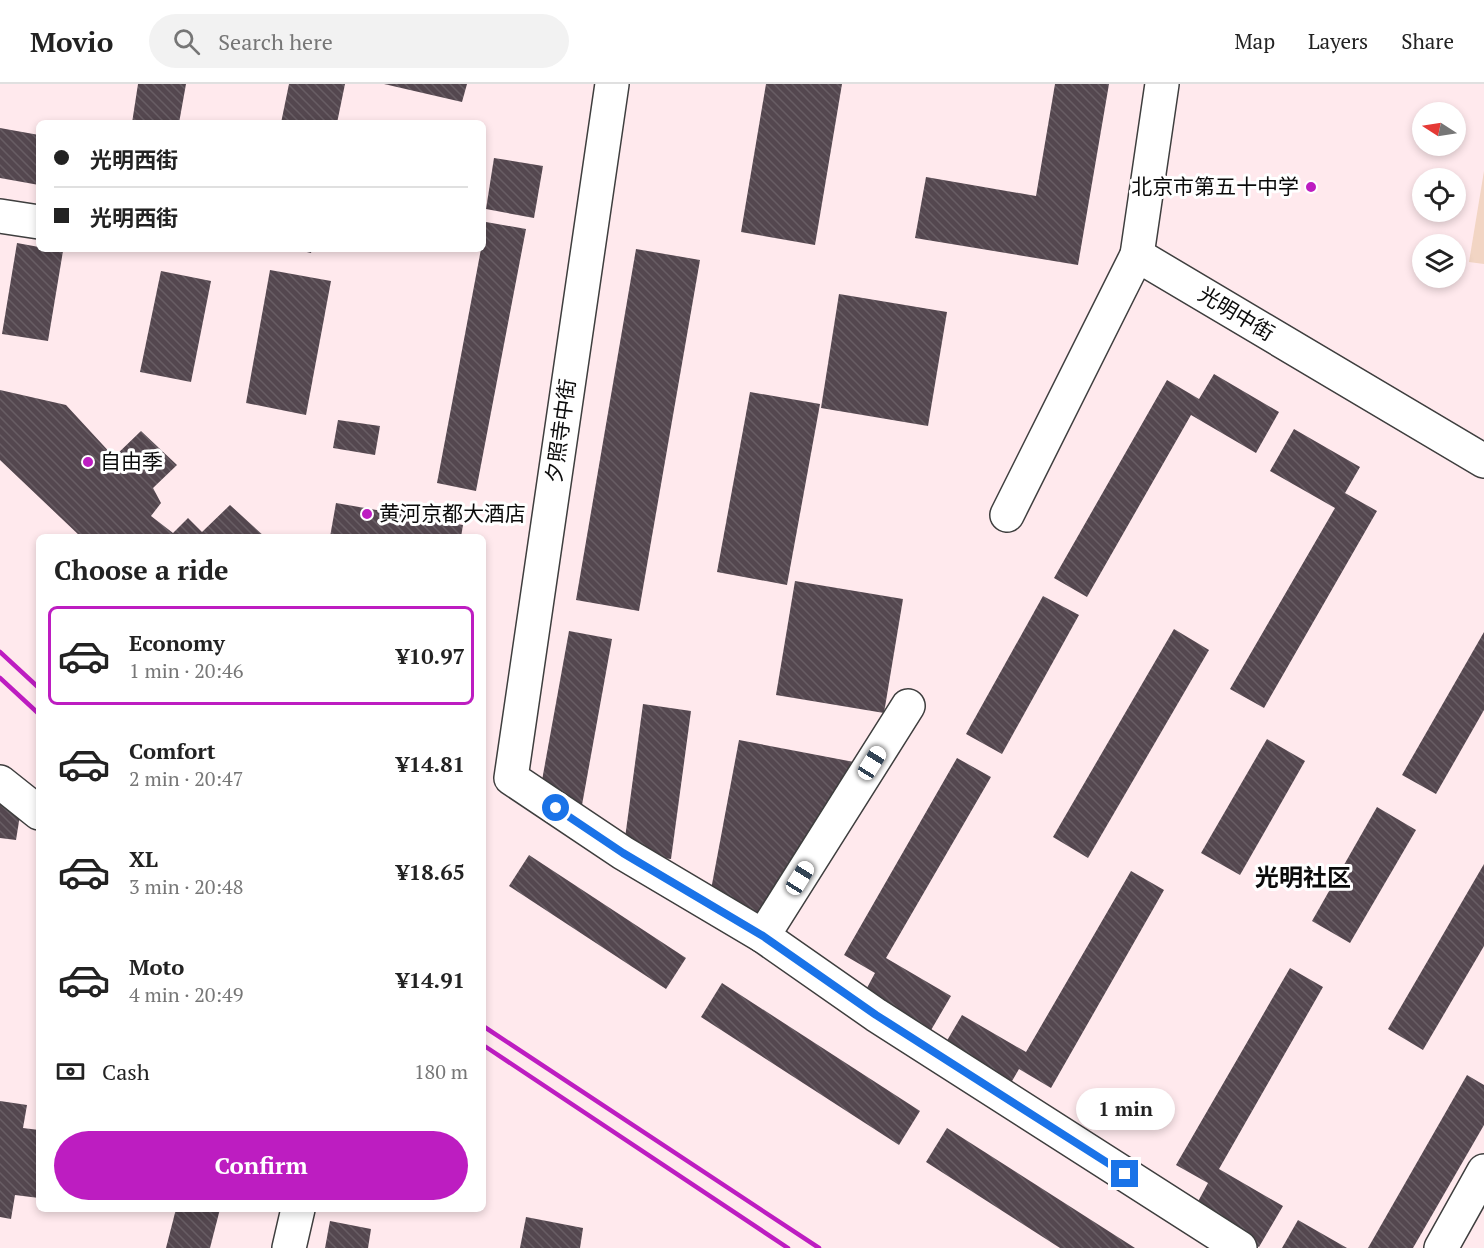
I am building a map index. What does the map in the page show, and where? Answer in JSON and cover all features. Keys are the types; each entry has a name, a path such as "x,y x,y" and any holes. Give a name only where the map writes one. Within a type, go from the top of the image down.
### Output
{"street":[{"name":"夕照寺中街","path":"612,84 511,778 623,853 763,936"},
{"path":"1007,515 1137,255 1162,84"},
{"path":"0,216 36,222"},
{"name":"光明中街","path":"1137,255 1484,461"},
{"path":"908,706 763,936 876,1015 1240,1248"},
{"path":"0,782 36,811"},
{"path":"1441,1248 1484,1171"},
{"path":"290,1248 297,1212"}],"shaded area":[{"path":"1484,171 1484,264 1469,262"}],"building":[{"path":"138,84 186,84 180,120 132,120"},
{"path":"289,84 345,84 338,120 282,120"},
{"path":"384,84 467,84 462,102"},
{"path":"766,84 842,84 815,245 741,232"},
{"path":"1055,84 1109,84 1078,265 915,238 926,177 1036,196"},
{"path":"0,128 36,134 36,184 0,178"},
{"path":"494,158 543,166 534,218 486,209"},
{"path":"486,222 526,229 476,491 437,483 480,252 486,252"},
{"path":"17,243 36,246 36,252 63,252 48,341 2,334"},
{"path":"636,249 700,260 639,611 576,600"},
{"path":"270,270 331,281 306,415 246,403"},
{"path":"161,271 211,281 191,382 140,372"},
{"path":"839,294 947,312 928,426 821,408"},
{"path":"1214,374 1279,412 1256,453 1191,415 1087,597 1054,578 1167,380 1199,399"},
{"name":"自由季","path":"0,390 66,405 114,457 141,431 177,465 153,488 161,503 151,516 173,533 188,518 202,532 230,505 262,534 78,534 0,460"},
{"path":"750,392 820,404 787,585 717,572"},
{"path":"338,420 380,426 375,455 333,448"},
{"path":"1294,429 1360,467 1345,493 1377,511 1264,708 1230,689 1335,508 1270,471"},
{"name":"黄河京都大酒店","path":"336,503 463,525 462,534 331,534"},
{"path":"795,581 903,599 884,713 776,695"},
{"path":"1043,596 1079,615 1002,754 966,734"},
{"path":"1174,629 1209,650 1088,858 1053,837"},
{"path":"569,631 612,639 582,805 539,797"},
{"path":"1484,632 1484,710 1436,794 1402,775"},
{"path":"643,704 691,711 671,859 623,853"},
{"path":"1267,739 1305,761 1240,875 1201,853"},
{"path":"739,740 854,762 761,927 710,895"},
{"path":"957,758 991,777 886,958 951,996 927,1037 861,999 875,973 844,955"},
{"path":"0,792 21,809 16,840 0,838"},
{"path":"1377,807 1416,830 1350,943 1312,921"},
{"path":"529,855 686,958 666,989 509,886"},
{"path":"1484,864 1484,946 1423,1050 1388,1029"},
{"path":"1131,871 1164,890 1051,1088 1019,1069 1004,1095 938,1056 962,1015 1026,1052"},
{"path":"1290,968 1323,987 1219,1169 1283,1206 1259,1247 1194,1209 1208,1183 1176,1165"},
{"path":"722,983 920,1111 899,1145 701,1017"},
{"path":"1467,1075 1484,1085 1484,1125 1413,1248 1368,1248"},
{"path":"0,1101 27,1105 23,1128 36,1130 36,1198 15,1195 11,1219 0,1217"},
{"path":"947,1128 1135,1248 1060,1248 926,1162"},
{"path":"175,1212 219,1212 210,1248 166,1248"},
{"path":"526,1217 583,1228 580,1248 520,1248"},
{"path":"1298,1220 1347,1248 1282,1248"},
{"path":"330,1221 371,1229 368,1248 325,1248"}],"railway":[{"path":"0,652 36,685"},
{"path":"0,678 36,711"},
{"path":"486,1028 819,1248"},
{"path":"486,1047 788,1248"}],"place":[{"name":"北京市第五十中学","path":"1311,187"},
{"name":"自由季","path":"88,462"},
{"name":"黄河京都大酒店","path":"367,514"}],"district":[{"name":"光明社区","path":"1303,878"}],"route":[{"path":"556,808 623,853 763,936 876,1015 1125,1174"}]}
